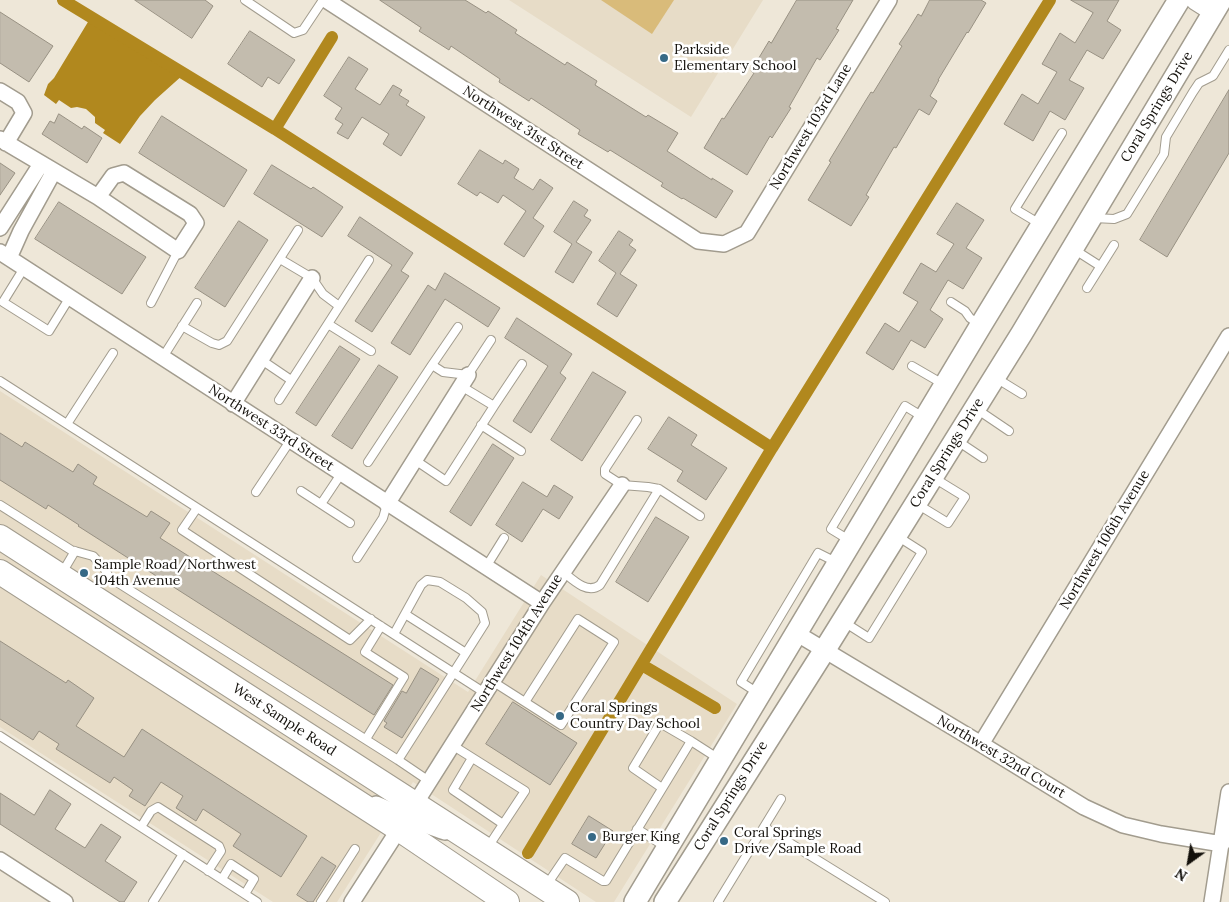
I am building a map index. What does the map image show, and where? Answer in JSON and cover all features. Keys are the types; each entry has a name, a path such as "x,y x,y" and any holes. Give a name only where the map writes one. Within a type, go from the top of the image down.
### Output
{"main road":[{"name":"Coral Springs Drive","path":"635,902 944,385 1179,0"},
{"name":"Coral Springs Drive","path":"664,902 995,377 1218,6"},
{"name":"West Sample Road","path":"0,537 568,902"},
{"path":"0,567 38,584 47,583 61,576"},
{"path":"0,572 323,780 507,902"},
{"path":"43,600 58,597 123,616"}],"street":[{"name":"Northwest 31st Street","path":"325,0 698,241 724,244"},
{"name":"Northwest 103rd Lane","path":"724,244 747,233 889,0"},
{"path":"1195,0 1218,6"},
{"path":"0,91 18,102 24,113 3,141 98,197 178,252 196,224 190,214 124,173 113,176 98,197"},
{"path":"0,228 47,168"},
{"path":"4,255 21,231 47,168"},
{"name":"Northwest 33rd Street","path":"4,255 542,603"},
{"path":"233,404 312,278"},
{"name":"Northwest 106th Avenue","path":"981,744 1229,336"},
{"path":"387,504 464,381"},
{"name":"Northwest 104th Avenue","path":"415,804 562,571 622,485"},
{"name":"Northwest 32nd Court","path":"796,633 1084,808 1124,825 1161,834 1222,844"},
{"path":"323,780 396,813 405,812 415,804"},
{"path":"1212,902 1229,792"},
{"path":"352,902 398,829 405,824 421,824 481,846"},
{"path":"0,860 66,902"}],"lane":[{"path":"245,0 294,33 303,30 325,0"},
{"path":"1091,218 1114,219 1127,214 1164,154 1166,138 1192,92 1199,83 1213,76 1229,50"},
{"path":"1041,225 1015,209 1062,133"},
{"path":"182,326 212,343 219,345 227,341 298,230"},
{"path":"1087,288 1114,245"},
{"path":"1073,248 1100,266"},
{"path":"151,303 178,252"},
{"path":"280,259 312,278 323,294 340,306"},
{"path":"279,400 369,260"},
{"path":"24,268 2,302 49,331 70,297"},
{"path":"951,302 981,325"},
{"path":"163,357 197,303"},
{"path":"328,324 371,351"},
{"path":"368,462 458,327"},
{"path":"464,381 491,340"},
{"path":"67,424 113,353"},
{"path":"260,359 292,380"},
{"path":"432,364 443,372 464,381 494,406"},
{"path":"415,460 446,480 522,364"},
{"path":"912,366 944,385"},
{"path":"995,377 1022,394"},
{"path":"0,381 453,672 525,702 561,725 614,642 578,620 525,702"},
{"path":"975,408 1009,430"},
{"path":"637,420 605,469 605,474 622,485 659,489 700,516"},
{"path":"481,425 521,451"},
{"path":"956,440 984,458"},
{"path":"256,492 290,441"},
{"path":"321,504 341,474"},
{"path":"916,503 948,523 965,497 932,477"},
{"path":"562,571 587,588 592,589 600,586 659,489"},
{"path":"301,491 350,524"},
{"path":"357,558 383,518 387,504"},
{"path":"0,505 71,550 93,556 109,577 430,780"},
{"path":"197,508 182,530 350,640 371,619"},
{"path":"842,621 869,638 922,552 896,535"},
{"path":"486,567 504,538"},
{"path":"61,576 75,552"},
{"path":"759,695 741,682 757,654 818,553 838,563"},
{"path":"394,634 421,585 426,580 440,582 466,598 482,612 485,622 398,760"},
{"path":"405,614 466,653"},
{"path":"366,739 404,677 364,652 381,626"},
{"path":"662,788 633,768 660,723 720,760"},
{"path":"0,736 257,902"},
{"path":"545,888 565,858 603,882 606,881 691,741"},
{"path":"452,745 525,791 504,824 481,846"},
{"path":"472,758 453,790 504,824"},
{"path":"718,902 781,799"},
{"path":"141,827 151,811 158,807 219,846 221,851 208,870"},
{"path":"764,827 885,902"},
{"path":"637,829 667,848"},
{"path":"321,902 355,849"},
{"path":"153,902 183,854"},
{"path":"222,879 231,864 254,879 245,894"}],"shaded area":[{"name":"Parkside Elementary School","path":"509,0 763,0 691,117"},
{"path":"601,0 674,0 652,34"},
{"path":"91,17 184,74 140,116 120,144 103,133 105,130 95,123 95,117 86,109 71,108 59,100 56,104 44,95 48,84 54,78"},
{"path":"0,391 468,692 541,575 737,704 614,902 596,902 413,782 337,902 273,902 0,727"}],"building":[{"path":"135,0 205,0 213,6 192,38"},
{"path":"380,0 465,0 486,13 488,11 517,30 515,33 565,65 567,62 597,81 595,85 646,117 648,115 678,133 667,151 733,191 716,218 661,186 663,183 610,150 608,152 578,134 580,130 531,98 529,101 499,82 500,79 451,46 449,50 419,31 421,28"},
{"path":"797,0 853,0 836,29 839,30 820,60 817,58 789,107 791,108 772,138 770,136 747,175 704,148 722,118 724,119 754,73 751,71 769,41 771,43"},
{"path":"930,0 981,0 986,3 938,80 930,96 937,101 929,115 919,109 866,195 869,197 851,226 808,200 866,100 871,92 873,93 902,46 899,44 918,14 921,16"},
{"path":"1071,0 1119,0 1107,21 1121,30 1103,59 1087,50 1069,80 1084,88 1065,120 1050,111 1033,141 1004,124 1022,94 1038,104 1057,72 1042,64 1060,33 1075,43 1093,13"},
{"path":"0,12 53,46 29,82 0,63"},
{"path":"250,31 295,60 279,84 268,77 262,87 228,64"},
{"path":"349,57 368,69 355,89 380,105 393,85 402,90 399,95 409,101 406,105 425,117 401,156 383,144 389,134 362,117 348,139 337,133 343,124 335,119 342,108 324,96"},
{"path":"1229,90 1229,153 1167,257 1140,240"},
{"path":"59,114 82,129 84,126 102,138 87,163 42,134 50,121 54,123"},
{"path":"162,116 247,170 224,207 139,153"},
{"path":"480,150 503,164 505,160 519,169 514,178 533,190 540,179 553,188 533,218 544,226 524,257 504,244 526,211 503,195 498,203 480,192 477,196 458,184"},
{"path":"0,163 15,173 0,195"},
{"path":"272,165 311,189 313,187 343,207 322,237 254,194"},
{"path":"574,201 588,210 584,216 591,220 576,242 592,252 573,283 555,272 572,244 554,232"},
{"path":"59,202 146,257 122,294 35,239"},
{"path":"957,203 984,220 966,248 982,258 963,289 948,280 930,310 943,319 925,348 911,340 893,370 866,353 885,323 899,332 918,302 903,293 921,263 936,272 954,244 937,234"},
{"path":"360,217 413,253 401,271 409,276 372,332 355,321 392,265 348,236"},
{"path":"239,221 268,240 225,307 195,288"},
{"path":"619,231 633,240 629,245 636,250 620,274 637,285 617,317 597,304 616,273 599,261"},
{"path":"445,273 500,308 488,327 445,299 410,355 391,343 428,285 435,290"},
{"path":"517,318 572,354 560,373 566,378 531,433 513,421 548,366 505,338"},
{"path":"340,346 360,359 316,426 296,413"},
{"path":"379,365 398,377 352,449 332,436"},
{"path":"593,372 626,392 582,461 551,440"},
{"path":"669,417 697,435 691,445 727,468 706,500 677,481 683,471 648,449"},
{"path":"0,433 22,447 25,442 73,472 78,464 97,477 93,484 147,517 151,511 170,523 160,538 393,685 374,715 48,505 46,509 0,480"},
{"path":"493,444 514,458 471,526 450,512"},
{"path":"523,482 547,497 554,485 573,497 559,519 543,509 522,542 496,525"},
{"path":"656,517 689,537 648,602 616,582"},
{"path":"0,641 66,683 68,680 94,698 76,726 124,757 142,729 307,836 281,877 233,846 241,834 203,809 196,821 176,808 183,796 161,782 145,806 129,796 133,790 114,777 110,783 56,749 59,744 39,731 33,740 0,719"},
{"path":"421,668 439,679 402,738 384,727 387,723 384,721 402,691 406,693"},
{"path":"513,702 577,743 550,785 486,744"},
{"path":"50,790 71,804 55,829 85,848 101,824 121,837 105,861 137,882 124,902 120,902 0,824 0,793 34,815"},
{"path":"589,816 613,831 596,858 572,844"},
{"path":"322,857 336,866 313,902 308,902 297,895"}],"waterway":[{"path":"63,0 275,129 772,448 528,853"},
{"path":"772,448 1050,0"},
{"path":"275,129 332,37"},
{"path":"642,665 715,708"}],"place":[{"name":"Parkside Elementary School","path":"664,58"},
{"name":"Sample Road/Northwest 104th Avenue","path":"84,573"},
{"name":"Coral Springs Country Day School","path":"560,716"},
{"name":"Burger King","path":"592,837"},
{"name":"Coral Springs Drive/Sample Road","path":"724,841"}]}
